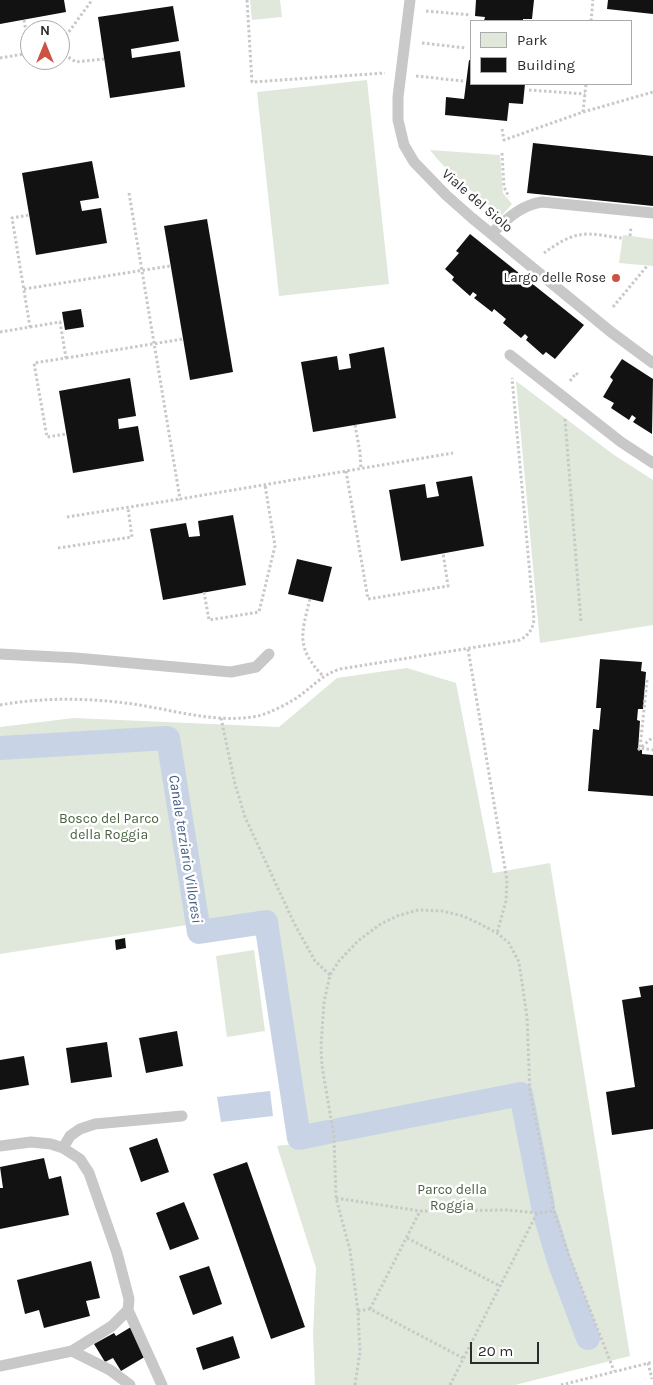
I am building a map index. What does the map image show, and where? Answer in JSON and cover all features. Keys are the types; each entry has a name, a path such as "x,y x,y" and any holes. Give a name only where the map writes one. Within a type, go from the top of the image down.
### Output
{"lane":[{"name":"Viale del Siolo","path":"410,0 398,97 398,120 404,145 414,162 421,172 492,233 596,320 653,363"},
{"path":"492,233 520,209 531,203 542,202 653,213"},
{"path":"510,355 621,442 653,463"},
{"path":"0,654 76,658 231,672 256,666 269,654"},
{"path":"62,1148 70,1136 80,1129 95,1124 182,1116"},
{"path":"0,1146 31,1142 51,1144 62,1148 80,1159 89,1173 127,1288 130,1299 128,1310 162,1385"},
{"path":"0,1366 72,1351 112,1326 128,1310"},
{"path":"72,1351 110,1370 130,1385"}],"path":[{"path":"70,30 92,0"},
{"path":"247,0 252,82 386,73"},
{"path":"591,20 593,0"},
{"path":"422,10 471,15"},
{"path":"419,43 466,48"},
{"path":"0,58 20,55"},
{"path":"70,58 76,62 104,59"},
{"path":"416,76 463,81"},
{"path":"583,112 586,85"},
{"path":"529,90 585,94"},
{"path":"502,129 504,140 583,112 653,92"},
{"path":"502,153 504,187 520,209"},
{"path":"129,193 180,499"},
{"path":"29,215 12,218 30,327"},
{"path":"544,253 559,243 577,235 622,238"},
{"path":"24,289 170,266"},
{"path":"613,307 647,266"},
{"path":"0,332 60,322 66,358"},
{"path":"66,434 47,437 34,363 183,339"},
{"path":"0,705 21,701 106,701 222,718 260,715 301,695 323,676 340,669 468,649 520,640 527,637 534,625 533,605 510,355"},
{"path":"574,406 564,422 581,622"},
{"path":"355,425 361,469"},
{"path":"67,517 453,453"},
{"path":"346,471 368,599 448,586 443,553"},
{"path":"204,592 209,620 259,612 275,546 265,485"},
{"path":"58,548 132,537 128,508"},
{"path":"310,599 305,619 304,649 315,668 323,676"},
{"path":"468,649 507,880 506,901 497,933"},
{"path":"639,749 646,680 653,681"},
{"path":"222,718 235,784 245,817 294,924 314,961 330,975"},
{"path":"639,749 653,737"},
{"path":"639,749 653,750"},
{"path":"355,1385 360,1352 358,1311 350,1250 336,1198 334,1137 322,1066 321,1046 324,1002 330,975 339,961 358,941 379,925 397,916 418,910 442,911 464,916 497,933 509,944 519,962 527,1017 530,1093 554,1211 569,1256 614,1370"},
{"path":"336,1198 420,1211 508,1210 537,1213 554,1211"},
{"path":"370,1309 420,1211"},
{"path":"450,1385 537,1213"},
{"path":"406,1238 500,1286"},
{"path":"358,1311 370,1309 464,1358"},
{"path":"561,1385 576,1383 614,1370 653,1362"},
{"path":"648,1363 652,1379"}],"green space":[{"path":"250,0 280,0 282,17 252,20"},
{"path":"367,80 389,284 279,296 257,92"},
{"path":"430,150 500,155 503,193 512,204 502,215 455,176"},
{"path":"623,235 653,239 653,266 619,263"},
{"path":"516,381 614,455 653,480 653,625 540,643"},
{"path":"407,668 456,683 493,873 550,863 630,1356 515,1385 315,1385 313,1334 316,1268 277,1146 311,1142 271,912 0,954 0,727 74,718 279,727 337,678"},
{"path":"254,950 265,1031 227,1037 216,956"}],"water":[{"path":"270,1091 273,1116 221,1122 217,1097"}],"building":[{"path":"0,0 64,0 66,12 0,24"},
{"path":"476,0 534,0 532,19 484,20 485,17 475,16"},
{"path":"608,0 653,0 653,14 607,9"},
{"path":"173,6 179,41 131,49 132,58 180,51 185,87 110,98 98,17"},
{"path":"469,60 470,85 525,85 523,104 509,103 507,121 445,115 446,97 464,99"},
{"path":"533,143 653,156 653,206 527,193"},
{"path":"92,161 99,198 80,201 82,211 101,208 107,243 36,255 22,173"},
{"path":"207,219 233,372 190,380 164,226"},
{"path":"470,234 584,325 555,359 546,352 543,355 526,340 528,337 525,334 521,338 503,323 506,319 494,309 492,312 474,298 477,295 473,292 470,296 452,280 454,277 445,269 459,253 456,251"},
{"path":"81,309 84,327 65,330 62,312"},
{"path":"384,347 396,418 313,432 301,362 337,356 339,370 351,368 349,354"},
{"path":"622,359 653,379 652,434 633,422 636,418 632,415 629,420 611,408 614,403 603,397 613,380 610,377"},
{"path":"130,378 136,416 118,419 119,429 138,426 144,461 73,473 59,391"},
{"path":"472,476 484,546 401,561 389,490 425,484 427,498 439,496 436,482"},
{"path":"233,515 246,585 163,600 150,529 186,523 189,537 200,536 198,521"},
{"path":"297,559 332,567 323,602 288,594"},
{"path":"600,659 642,662 641,671 646,672 643,709 638,709 637,720 640,721 638,750 642,750 642,754 653,755 653,796 588,791 593,729 599,730 601,708 596,708"},
{"path":"125,938 126,948 116,950 115,940"},
{"path":"653,985 653,1129 612,1135 606,1092 635,1087 622,1000 641,997 639,987"},
{"path":"177,1031 183,1066 146,1073 139,1038"},
{"path":"107,1042 112,1077 71,1083 66,1048"},
{"path":"24,1056 29,1085 0,1090 0,1060"},
{"path":"157,1138 169,1172 141,1182 129,1148"},
{"path":"44,1158 49,1179 61,1176 69,1215 0,1229 0,1188 3,1188 0,1167"},
{"path":"247,1162 305,1327 271,1339 213,1174"},
{"path":"184,1202 199,1239 170,1250 156,1213"},
{"path":"91,1261 100,1298 86,1301 90,1316 44,1328 39,1310 25,1314 17,1280"},
{"path":"209,1266 222,1304 193,1315 179,1276"},
{"path":"131,1327 148,1355 121,1371 113,1358 105,1362 94,1344 114,1333 116,1336"},
{"path":"233,1336 240,1358 203,1370 196,1348"}],"waterway":[{"name":"Canale terziario Villoresi","path":"0,748 168,738 199,932 266,922 299,1138 328,1132"},
{"name":"Canale terziario Villoresi","path":"338,1130 521,1094 543,1206"},
{"name":"Canale terziario Villoresi","path":"546,1218 560,1264 588,1338"}],"place":[{"name":"Largo delle Rose","path":"616,278"}],"park label":[{"name":"Bosco del Parco della Roggia","path":"109,828"},
{"name":"Parco della Roggia","path":"452,1198"}]}
